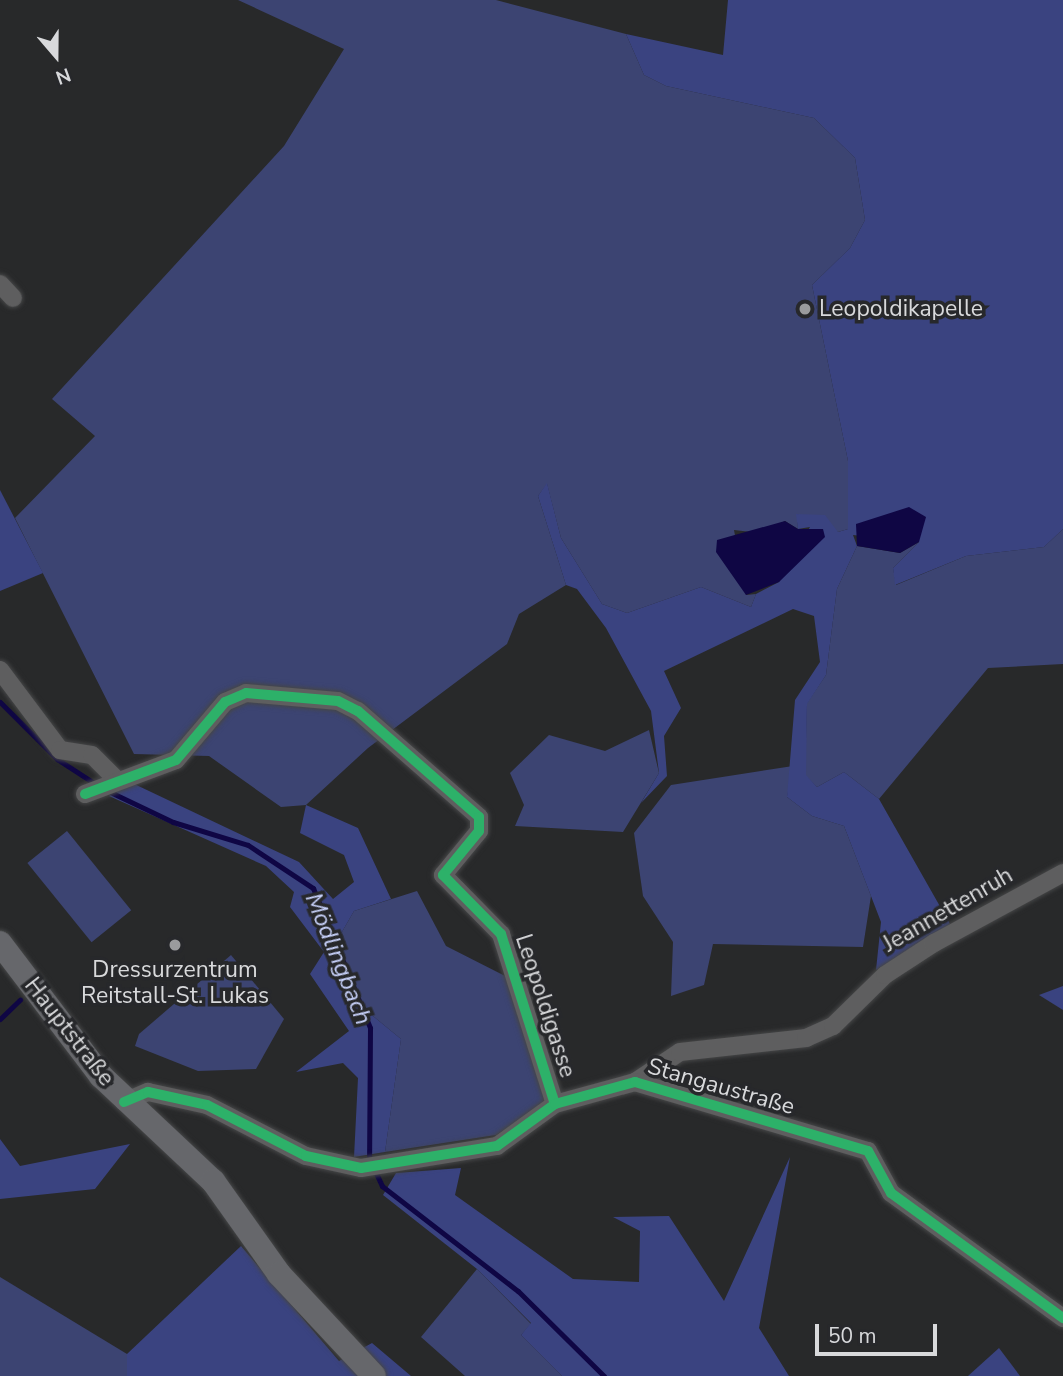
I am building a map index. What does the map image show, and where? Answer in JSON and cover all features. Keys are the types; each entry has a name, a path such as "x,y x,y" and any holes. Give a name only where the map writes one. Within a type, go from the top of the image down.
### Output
{"main road":[{"name":"Hauptstraße","path":"0,943 124,1102 213,1181 279,1274 374,1376"}],"street":[{"path":"0,284 13,298"},
{"path":"0,670 60,750 92,755 110,779 85,794"},
{"name":"Leopoldigasse","path":"110,779 176,760 225,702 246,693 338,701 358,711 479,817 479,831 443,875 501,934 555,1104"},
{"name":"Jeannettenruh","path":"635,1082 680,1052 806,1038 833,1026 885,975 924,950 1063,873"},
{"name":"Stangaustraße","path":"124,1102 148,1092 206,1105 306,1156 362,1168 497,1146 555,1104 635,1082 868,1151 891,1193 1063,1318"}],"shaded area":[{"path":"238,0 496,0 626,34 644,75 666,86 814,118 855,158 865,220 850,248 812,285 848,461 848,529 838,532 797,514 798,529 785,521 760,533 734,530 746,595 756,594 751,607 701,587 627,613 602,604 561,538 547,484 538,496 566,585 519,614 507,644 368,748 306,805 281,807 209,756 134,754 15,518 95,436 52,399 284,146 344,49"},
{"path":"728,0 1063,0 1063,529 1044,547 966,556 895,585 893,568 919,542 853,535 857,546 837,589 826,675 807,704 806,775 817,787 844,772 879,799 950,924 876,970 881,922 844,826 812,816 787,797 795,700 820,662 814,616 793,609 664,671 681,708 664,736 667,776 641,803 659,773 651,711 606,628 577,589 566,585 538,496 547,483 561,538 602,604 627,613 701,587 751,607 756,594 779,582 810,527 798,529 796,514 825,515 838,532 848,529 848,461 812,285 850,248 865,220 855,158 814,118 666,86 644,75 626,34 723,55"},
{"path":"0,490 43,573 0,591"},
{"path":"909,507 926,517 919,542 900,553 857,546 856,524"},
{"path":"785,521 798,529 823,529 825,537 779,582 746,595 716,552 717,540"},
{"path":"1063,529 1063,664 988,668 879,799 844,772 817,787 805,775 807,703 826,675 837,589 857,546 900,553 919,542 893,568 896,585 966,556 1044,547"},
{"path":"649,730 659,773 623,832 515,826 524,805 510,773 549,735 605,751"},
{"path":"793,766 787,797 812,816 844,826 871,896 863,947 713,944 704,985 671,996 673,942 643,896 634,833 671,785"},
{"path":"130,782 299,862 333,899 354,882 344,855 300,833 306,805 358,828 391,899 354,911 335,944 362,1007 401,1039 385,1152 354,1157 358,1078 343,1063 296,1072 349,1031 310,974 324,952 290,907 294,892 266,866 109,796"},
{"path":"67,831 131,910 92,942 27,863"},
{"path":"417,891 446,946 511,979 547,1102 496,1135 385,1152 401,1039 362,1007 335,944 354,911"},
{"path":"231,955 284,1019 256,1069 198,1071 135,1046 139,1034"},
{"path":"1063,986 1063,1010 1039,995"},
{"path":"0,1139 20,1166 130,1144 95,1189 0,1199"},
{"path":"790,1157 759,1328 789,1376 562,1376 521,1335 531,1323 477,1269 383,1195 396,1173 461,1168 455,1195 573,1279 639,1282 640,1231 613,1217 669,1216 724,1301"},
{"path":"241,1246 339,1361 372,1343 411,1376 127,1376 127,1354"},
{"path":"477,1269 531,1324 521,1335 562,1376 465,1376 421,1337"},
{"path":"0,1277 127,1354 127,1376 0,1376"},
{"path":"999,1348 1020,1376 968,1376"}],"waterway":[{"name":"Mödlingbach","path":"0,702 57,759 97,785"},
{"name":"Mödlingbach","path":"108,791 173,822 248,845 313,888 370,1028 369,1158 382,1186 518,1291 604,1376"},
{"path":"0,1019 20,1000"}],"cycle path":[{"path":"85,794 176,760 225,702 246,693 338,701 358,711 479,817 479,831 443,875 501,934 555,1104"},
{"path":"124,1102 148,1092 207,1105 306,1156 361,1168 497,1146 555,1104 635,1082 868,1151 891,1193 1063,1318"}],"place":[{"name":"Leopoldikapelle","path":"805,309"},
{"name":"Dressurzentrum Reitstall-St. Lukas","path":"175,945"}]}
